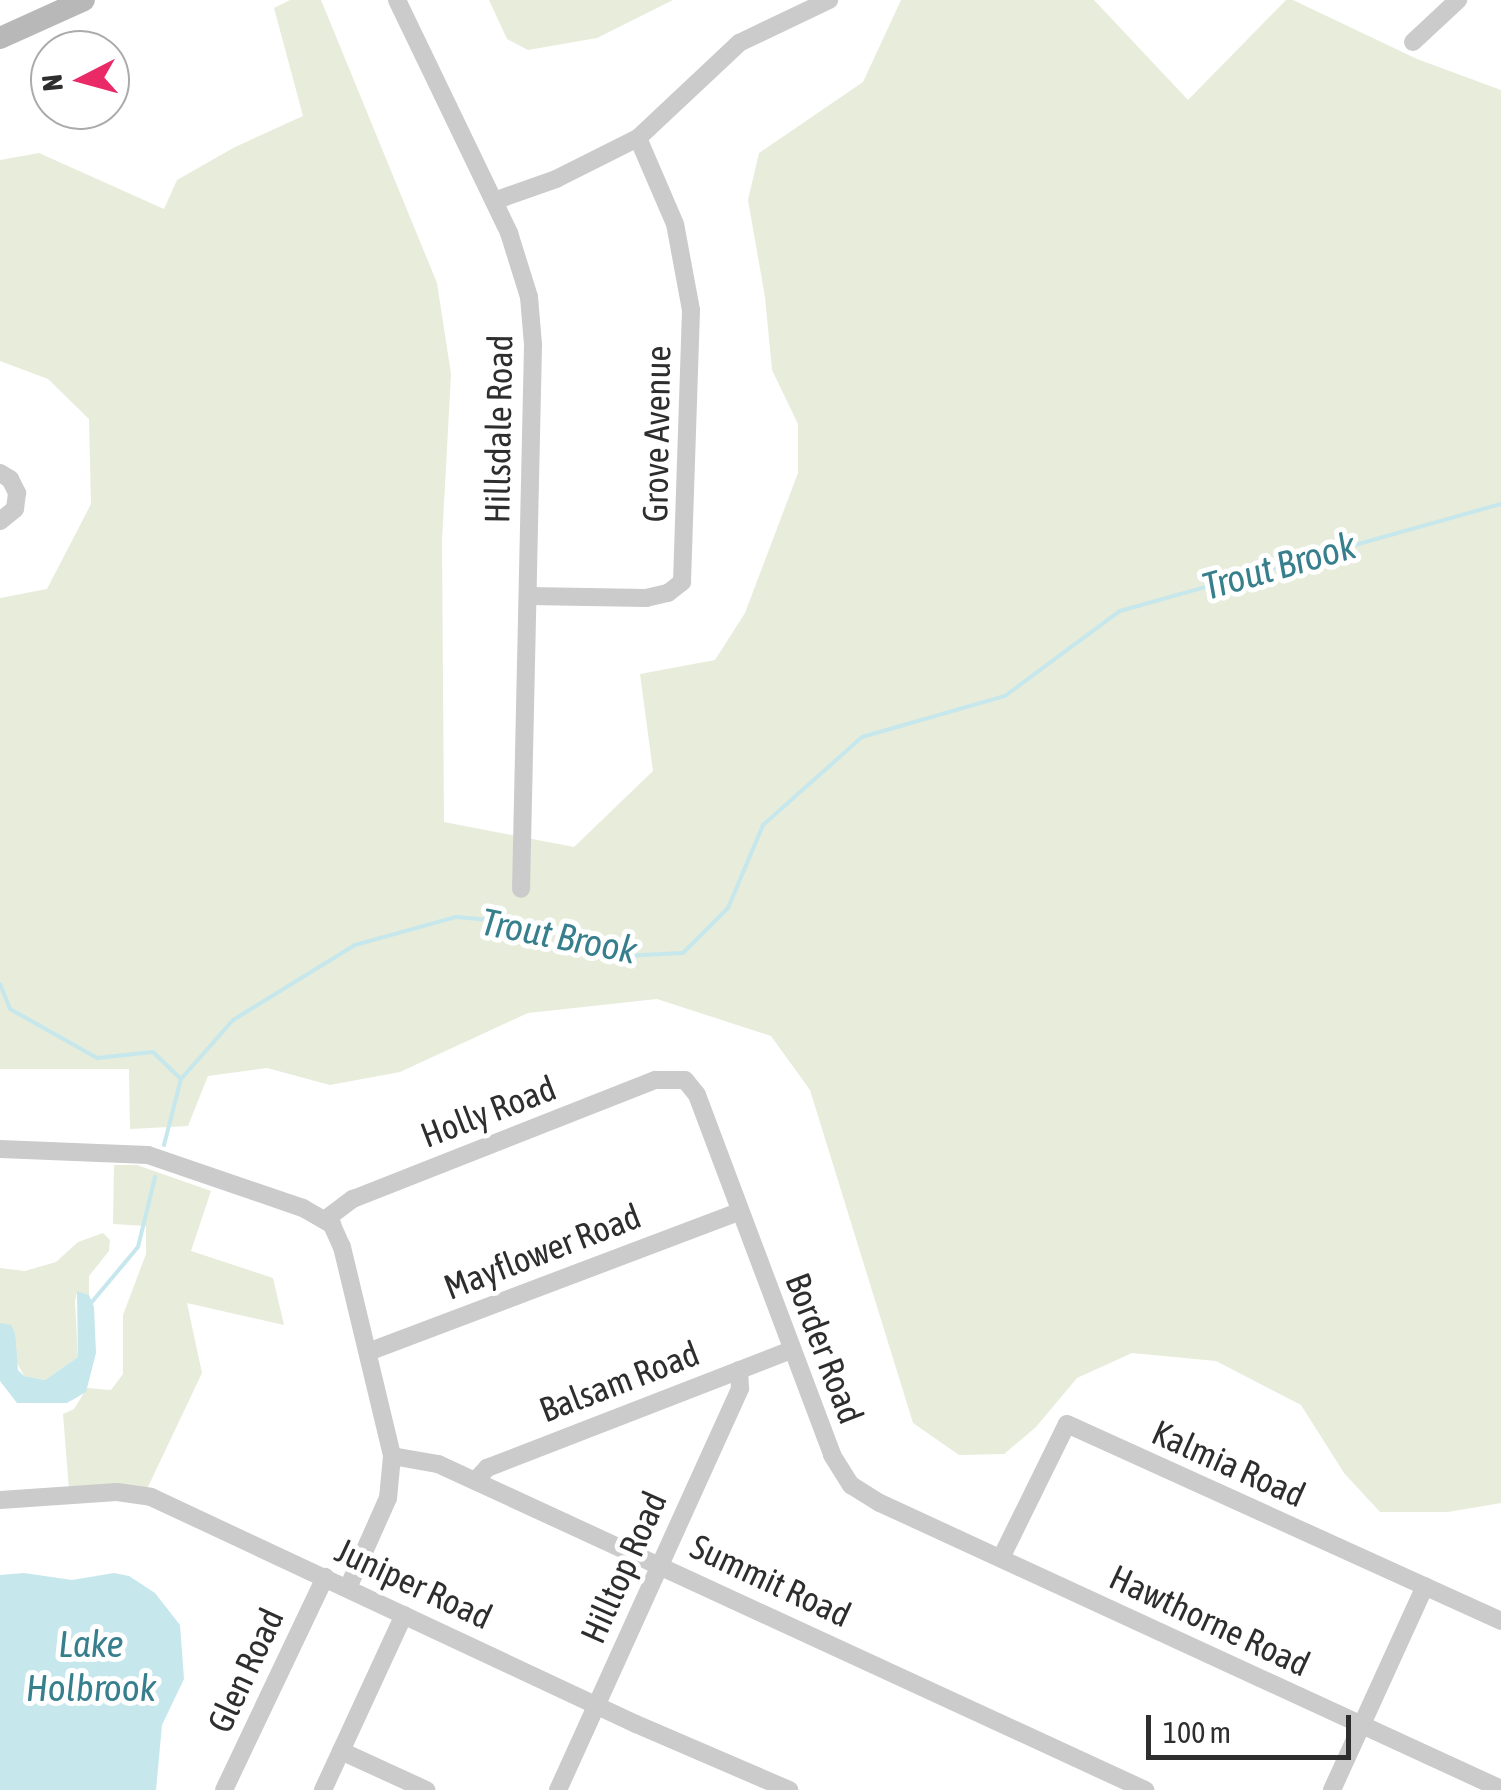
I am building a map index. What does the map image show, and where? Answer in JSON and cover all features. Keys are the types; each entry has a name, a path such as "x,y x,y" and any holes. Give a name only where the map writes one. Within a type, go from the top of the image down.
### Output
{"main road":[{"path":"0,38 84,0"}],"street":[{"name":"Hillsdale Road","path":"397,0 494,201 524,273 532,321 521,888"},
{"path":"1413,42 1458,0"},
{"path":"494,201 556,179 638,138 739,43 819,2"},
{"name":"Grove Avenue","path":"528,596 646,598 668,593 682,582 690,310 675,224 638,138"},
{"path":"0,473 15,486 17,501 10,515 0,521"},
{"name":"Border Road","path":"680,1078 697,1095 791,1350 845,1479 872,1499 1001,1558"},
{"name":"Holly Road","path":"326,1219 354,1199 656,1080 680,1078"},
{"path":"0,1149 148,1155 326,1219 340,1238 392,1456 388,1498 348,1588"},
{"name":"Mayflower Road","path":"368,1352 739,1212"},
{"name":"Balsam Road","path":"475,1480 487,1468 791,1350"},
{"name":"Hilltop Road","path":"558,1790 740,1388 739,1370"},
{"name":"Kalmia Road","path":"1001,1558 1067,1424 1501,1621"},
{"name":"Summit Road","path":"392,1456 426,1460 475,1480 1145,1790"},
{"name":"Juniper Road","path":"0,1500 135,1493 789,1790"},
{"name":"Hawthorne Road","path":"1001,1558 1501,1789"},
{"name":"Glen Road","path":"224,1790 325,1578"},
{"path":"1332,1790 1426,1586"},
{"path":"324,1790 404,1615"},
{"path":"341,1752 426,1790"}],"green space":[{"path":"290,0 321,0 437,283 451,374 442,541 444,822 574,847 653,771 640,674 715,660 745,613 798,473 798,424 772,370 765,297 748,200 759,153 863,82 901,0 1094,0 1188,100 1286,0 1293,0 1417,59 1501,90 1501,1503 1448,1512 1380,1512 1344,1473 1301,1405 1216,1361 1132,1353 1077,1378 1036,1427 1004,1454 959,1455 913,1423 810,1090 771,1036 657,999 528,1013 400,1072 330,1085 267,1068 208,1076 188,1126 130,1129 129,1069 0,1069 0,598 47,589 91,504 89,419 48,379 0,361 0,160 39,153 164,209 177,180 235,147 303,116 274,8"},
{"path":"489,0 673,0 597,38 528,50 507,39"},
{"path":"114,1165 137,1165 211,1191 191,1251 273,1278 284,1325 187,1303 202,1373 146,1491 69,1490 63,1414 74,1409 87,1388 111,1390 123,1374 123,1315 146,1254 146,1226 113,1224"},
{"path":"103,1233 110,1240 109,1251 89,1276 89,1295 77,1292 75,1301 78,1357 45,1380 24,1376 15,1359 15,1333 0,1323 0,1268 25,1271 56,1262 78,1242"}],"water":[{"path":"77,1291 89,1295 94,1307 96,1353 86,1392 67,1403 17,1403 0,1381 0,1323 11,1325 15,1333 18,1370 24,1376 45,1380 78,1357"},
{"name":"Lake Holbrook","path":"24,1573 72,1580 114,1573 129,1576 155,1593 180,1625 184,1679 162,1725 156,1790 0,1790 0,1575"}],"waterway":[{"name":"Trout Brook","path":"164,1145 181,1079 233,1020 355,945 456,917 546,925 622,956 683,953 728,908 763,825 862,737 1005,696 1120,611 1501,504"},
{"path":"0,984 10,1009 97,1058 153,1052 180,1078"},
{"name":"Trout Brook","path":"91,1303 138,1247 155,1177"}]}
